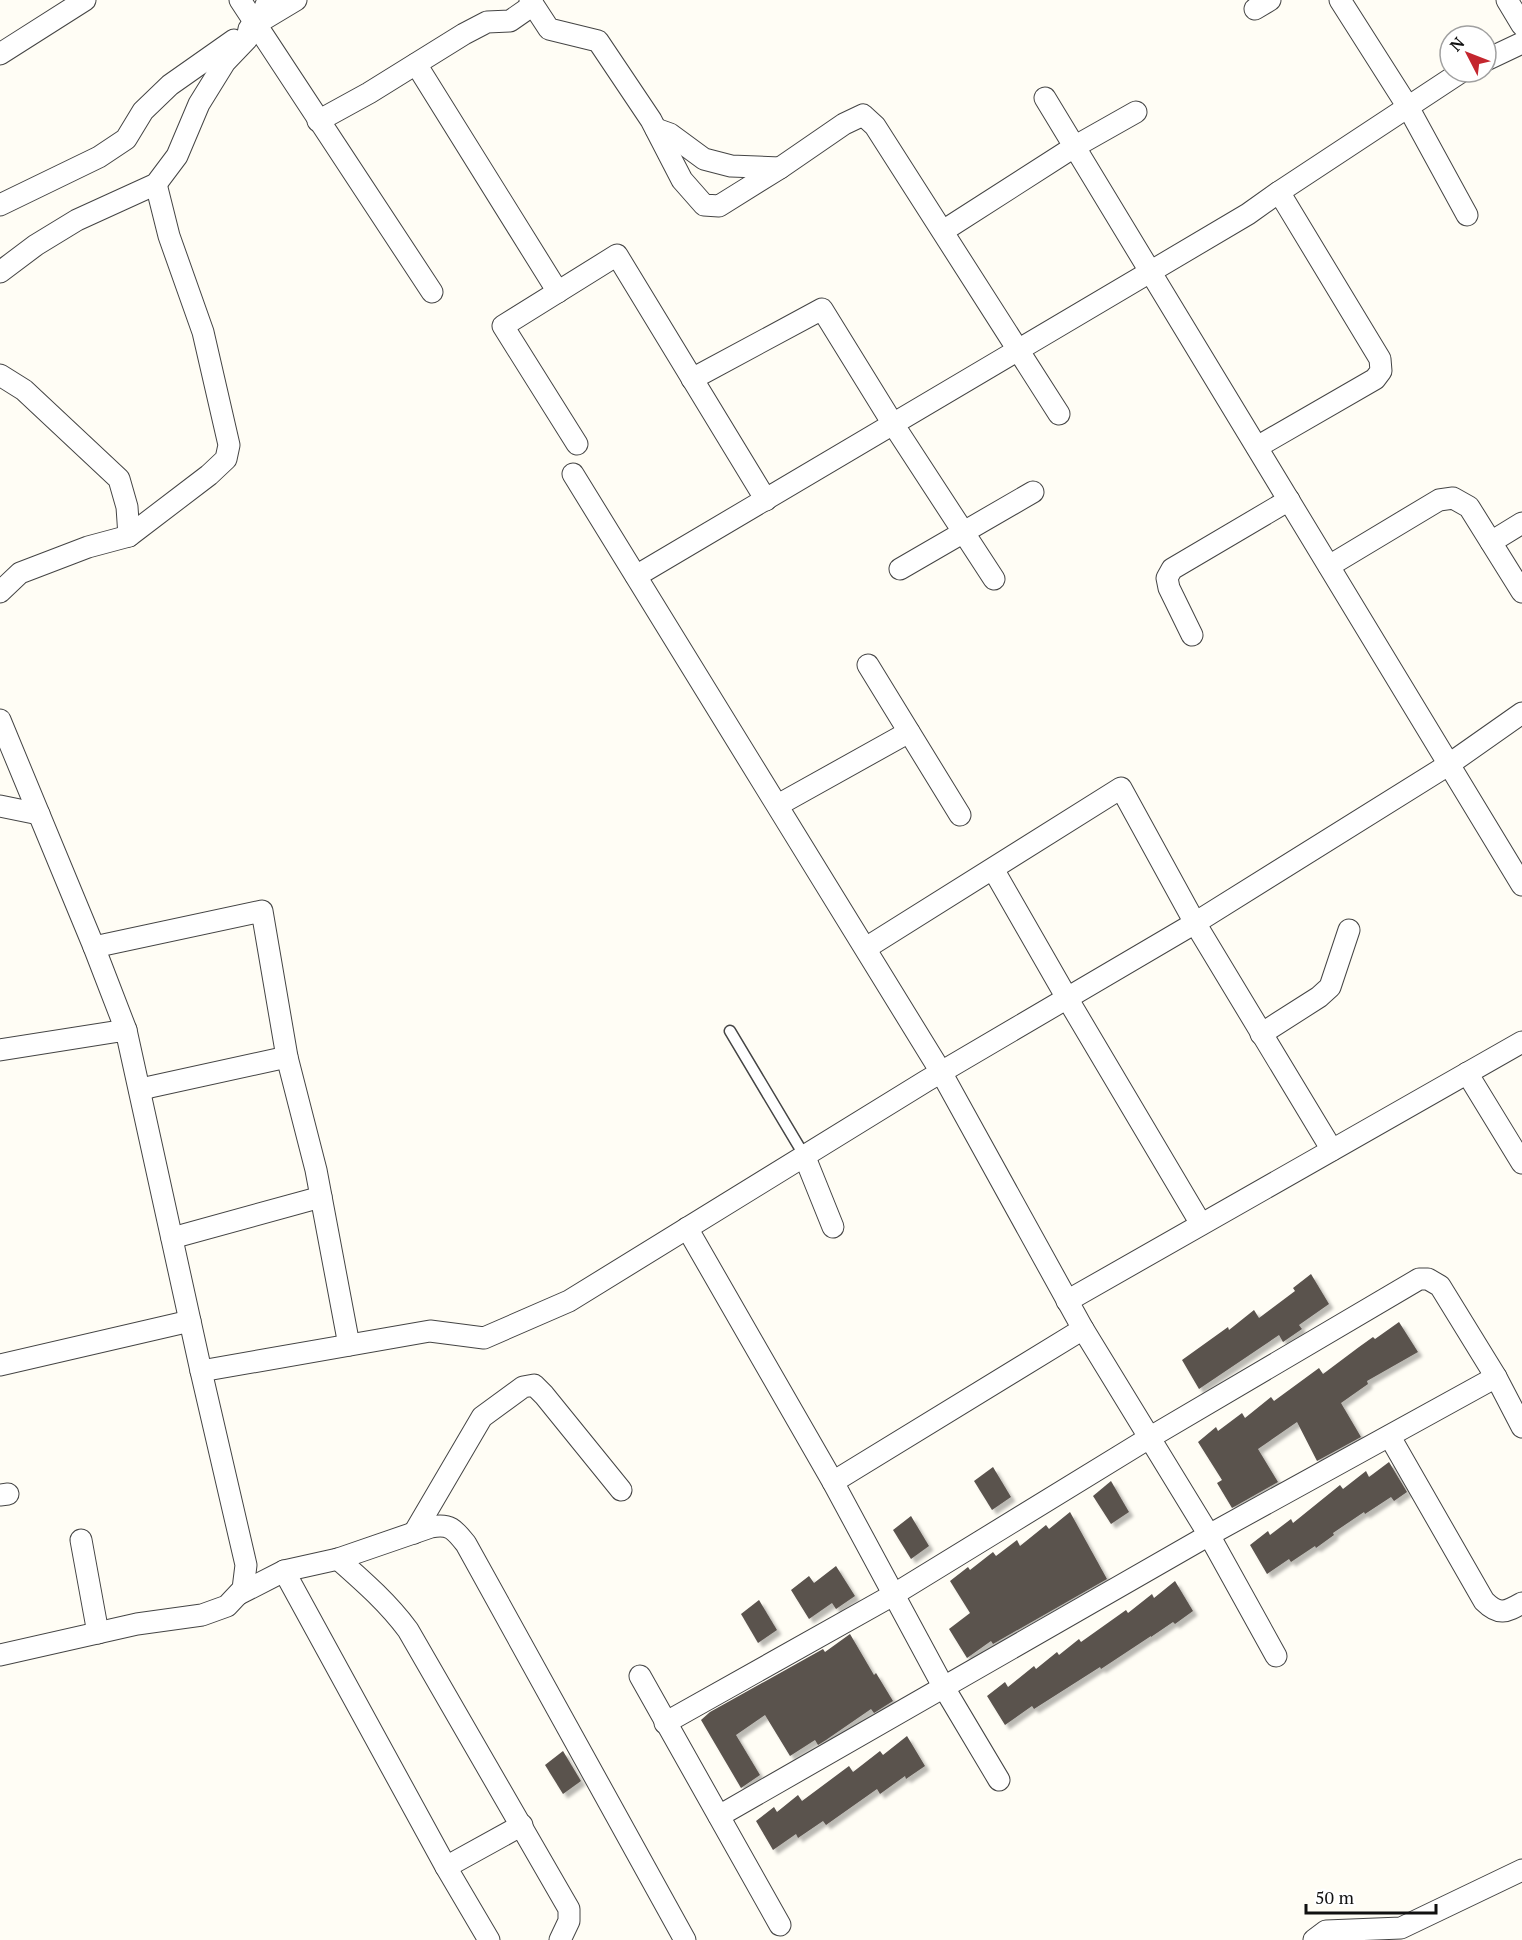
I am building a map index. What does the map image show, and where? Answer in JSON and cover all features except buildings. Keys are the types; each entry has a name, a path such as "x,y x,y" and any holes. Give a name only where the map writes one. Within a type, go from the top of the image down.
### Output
{"street":[{"path":"0,54 85,0"},
{"path":"240,0 253,25 432,292"},
{"path":"0,272 36,245 77,219 156,184 177,156 199,104 225,62 247,39 268,0"},
{"path":"0,205 99,157 126,139 143,111 170,85 253,25 296,0"},
{"path":"1340,0 1408,107 1467,215"},
{"path":"1507,0 1522,24"},
{"path":"318,121 487,22 510,21 531,2 549,29 598,41 656,129 682,180 704,204 719,206 844,124 863,115 875,126 1059,414"},
{"path":"1498,54 1522,43"},
{"path":"416,64 558,291"},
{"path":"636,576 1248,214 1443,84"},
{"path":"1045,98 1522,885"},
{"path":"942,231 1074,147 1136,112"},
{"path":"656,129 670,134 704,159 731,166 780,168"},
{"path":"0,592 20,573 88,546 129,536 209,475 226,459 229,445 203,332 169,236 156,184"},
{"path":"1257,447 1375,379 1381,371 1380,359 1279,192"},
{"path":"577,444 503,326 617,255 766,500"},
{"path":"693,379 822,309 893,424 994,579"},
{"path":"0,375 24,390 119,479 127,507 129,536"},
{"path":"573,474 941,1072 1083,1329 1209,1535 1276,1656"},
{"path":"900,569 1034,492"},
{"path":"1329,566 1439,500 1454,498 1468,507 1522,592"},
{"path":"1192,634 1169,588 1167,578 1172,569 1289,500"},
{"path":"1491,542 1522,523"},
{"path":"868,665 960,815"},
{"path":"201,1371 430,1331 483,1338 569,1301 941,1072 1195,923 1448,765 1522,713"},
{"path":"0,720 126,1030 246,1565 243,1589 227,1606 202,1615 137,1624 0,1655"},
{"path":"778,806 909,732"},
{"path":"866,948 1121,788 1195,923 1332,1150"},
{"path":"0,806 39,814"},
{"path":"993,869 1201,1224"},
{"path":"94,947 262,911 287,1057 316,1170 348,1345"},
{"path":"1261,1034 1320,997 1330,987 1349,930"},
{"path":"0,1050 126,1030"},
{"path":"1067,1301 1522,1042"},
{"path":"140,1092 150,1087 287,1057"},
{"path":"1467,1073 1522,1162"},
{"path":"804,1155 833,1227"},
{"path":"172,1238 321,1197"},
{"path":"687,1228 833,1482 943,1686 999,1780"},
{"path":"665,1722 893,1595 1149,1438 1419,1279 1428,1279 1440,1286 1496,1377 1522,1427"},
{"path":"0,1365 190,1321"},
{"path":"833,1482 1083,1329"},
{"path":"719,1816 1209,1535 1496,1377"},
{"path":"414,1533 482,1417 523,1388 534,1385 621,1490"},
{"path":"1390,1437 1484,1601 1496,1611 1502,1612 1522,1603"},
{"path":"238,1594 284,1571 338,1559 414,1533 443,1525 455,1531 466,1544 685,1940"},
{"path":"81,1540 98,1633"},
{"path":"338,1559 377,1594 408,1630 569,1909 569,1922 560,1940"},
{"path":"284,1571 446,1868 489,1940"},
{"path":"640,1676 780,1925"},
{"path":"446,1868 522,1826"},
{"path":"1314,1940 1326,1931 1401,1928 1522,1870"}],"lane":[{"path":"730,1031 804,1155"}]}
